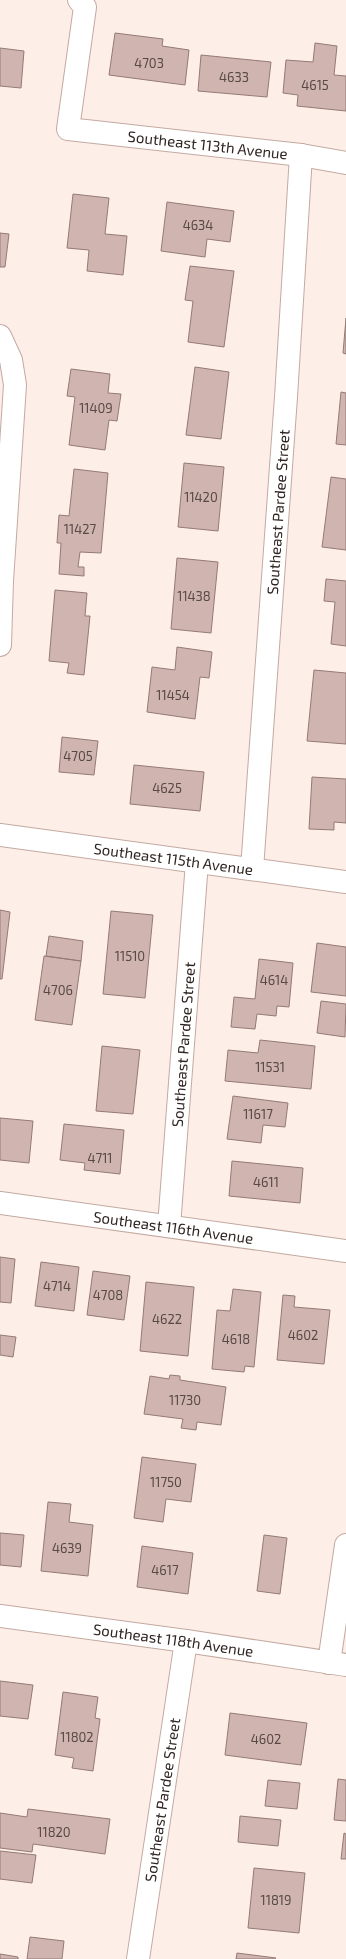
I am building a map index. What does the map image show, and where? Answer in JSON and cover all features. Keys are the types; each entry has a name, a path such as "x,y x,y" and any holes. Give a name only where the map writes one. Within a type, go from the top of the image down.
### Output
{"street":[{"name":"Southeast 113th Avenue","path":"79,0 85,7 68,129 301,155 346,163"},
{"name":"Southeast Pardee Street","path":"252,869 286,397 301,155"},
{"path":"0,336 11,360 15,385 2,581 0,645"},
{"name":"Southeast 115th Avenue","path":"0,835 346,882"},
{"name":"Southeast Pardee Street","path":"169,1226 197,862"},
{"name":"Southeast 116th Avenue","path":"0,1203 346,1251"},
{"path":"338,1664 346,1545"},
{"name":"Southeast 118th Avenue","path":"0,1616 186,1641 338,1664"},
{"name":"Southeast Pardee Street","path":"138,1959 186,1641"}],"building":[{"path":"115,33 163,39 162,46 189,50 185,85 109,75"},
{"path":"315,43 337,46 334,75 346,76 346,111 297,106 298,95 283,93 286,60 313,62"},
{"path":"0,48 24,51 21,88 0,86"},
{"path":"201,55 271,62 267,97 198,91"},
{"path":"73,194 109,198 105,234 127,236 123,275 87,271 89,250 67,248"},
{"path":"167,202 234,211 230,242 207,239 205,257 161,251"},
{"path":"0,233 9,234 5,267 0,267"},
{"path":"190,266 234,271 224,347 188,342 193,301 185,300"},
{"path":"346,318 346,354 343,353"},
{"path":"195,367 229,372 221,439 186,435"},
{"path":"71,369 110,374 108,393 121,394 117,421 109,420 105,450 69,445 75,397 67,396"},
{"path":"341,392 346,393 346,445 336,444"},
{"path":"184,463 224,467 218,531 178,527"},
{"path":"74,469 108,473 101,553 80,552 78,567 84,567 84,576 59,574 61,543 57,543 59,515 69,516"},
{"path":"331,477 346,479 346,550 322,547"},
{"path":"177,558 218,562 211,633 171,629"},
{"path":"326,579 346,581 346,646 331,644 335,602 324,601"},
{"path":"55,590 87,593 85,616 90,616 84,675 67,673 69,663 49,661"},
{"path":"177,647 212,652 209,678 200,677 195,719 147,712 152,667 175,670"},
{"path":"314,670 346,673 346,744 307,741"},
{"path":"62,737 98,741 94,775 59,772"},
{"path":"134,765 204,772 200,811 130,804"},
{"path":"312,777 346,779 346,823 334,822 334,830 309,829"},
{"path":"0,910 10,912 2,979 0,979"},
{"path":"111,911 153,915 145,998 103,994"},
{"path":"49,936 83,941 81,961 46,956"},
{"path":"317,943 346,947 346,996 311,992"},
{"path":"44,956 81,961 72,1025 35,1020"},
{"path":"259,959 293,963 289,1007 277,1006 276,1016 257,1014 255,1029 231,1027 234,997 255,999"},
{"path":"321,1001 346,1004 345,1037 317,1033"},
{"path":"260,1040 315,1046 311,1089 225,1081 228,1050 258,1053"},
{"path":"102,1046 140,1050 133,1114 96,1111"},
{"path":"233,1096 288,1103 285,1127 263,1125 261,1143 227,1139"},
{"path":"0,1118 33,1121 29,1163 0,1160"},
{"path":"64,1124 124,1130 120,1174 84,1170 85,1163 60,1160"},
{"path":"232,1161 303,1168 300,1203 229,1196"},
{"path":"0,1257 15,1259 11,1303 0,1302"},
{"path":"41,1262 79,1267 74,1311 35,1306"},
{"path":"93,1271 130,1276 124,1320 87,1315"},
{"path":"146,1282 194,1287 188,1356 140,1351"},
{"path":"233,1289 261,1292 254,1367 245,1366 244,1372 212,1369 217,1310 230,1311"},
{"path":"283,1295 295,1296 294,1307 330,1310 324,1364 277,1360"},
{"path":"0,1335 16,1337 13,1357 0,1355"},
{"path":"170,1375 180,1376 180,1380 226,1387 221,1425 197,1422 196,1430 181,1428 183,1419 144,1414 150,1376 169,1379"},
{"path":"142,1457 196,1464 191,1502 166,1499 163,1522 134,1518"},
{"path":"48,1502 71,1504 69,1522 93,1525 88,1576 41,1571"},
{"path":"0,1533 24,1535 21,1567 0,1565"},
{"path":"264,1535 287,1538 280,1594 257,1591"},
{"path":"142,1546 193,1553 188,1594 137,1587"},
{"path":"0,1681 33,1685 28,1719 0,1716"},
{"path":"63,1692 98,1697 95,1718 100,1719 93,1771 72,1768 74,1758 55,1755"},
{"path":"230,1713 307,1723 301,1765 225,1755"},
{"path":"338,1779 346,1780 346,1821 334,1820"},
{"path":"268,1780 300,1783 297,1809 265,1806"},
{"path":"28,1809 110,1819 105,1854 33,1844 32,1852 0,1848 0,1813 27,1817"},
{"path":"240,1816 281,1820 278,1846 238,1842"},
{"path":"344,1833 346,1834 346,1859 341,1859"},
{"path":"0,1851 36,1855 32,1883 0,1879"},
{"path":"254,1868 305,1873 299,1933 248,1928"},
{"path":"30,1937 64,1941 62,1959 27,1959"},
{"path":"237,1953 276,1958 236,1959"},
{"path":"0,1954 18,1957 18,1959 0,1959"}]}
